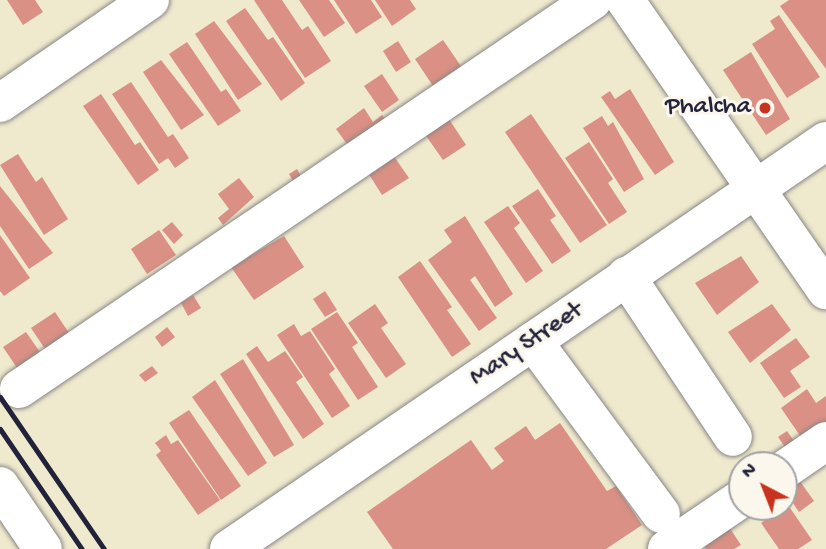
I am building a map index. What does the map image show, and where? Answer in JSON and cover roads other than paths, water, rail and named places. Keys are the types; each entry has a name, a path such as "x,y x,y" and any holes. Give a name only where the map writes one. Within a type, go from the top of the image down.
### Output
{"street":[{"path":"0,103 150,0"},
{"path":"19,389 593,0"},
{"path":"625,0 826,289"},
{"name":"Mary Street","path":"252,542 626,276 826,141"},
{"path":"626,276 733,437"},
{"path":"533,341 664,531 728,504"},
{"path":"798,460 826,441"},
{"path":"0,486 43,549"}],"railway":[{"path":"0,397 104,549"},
{"path":"0,429 82,549"}],"place":[{"name":"Phalcha","path":"765,108"}]}
